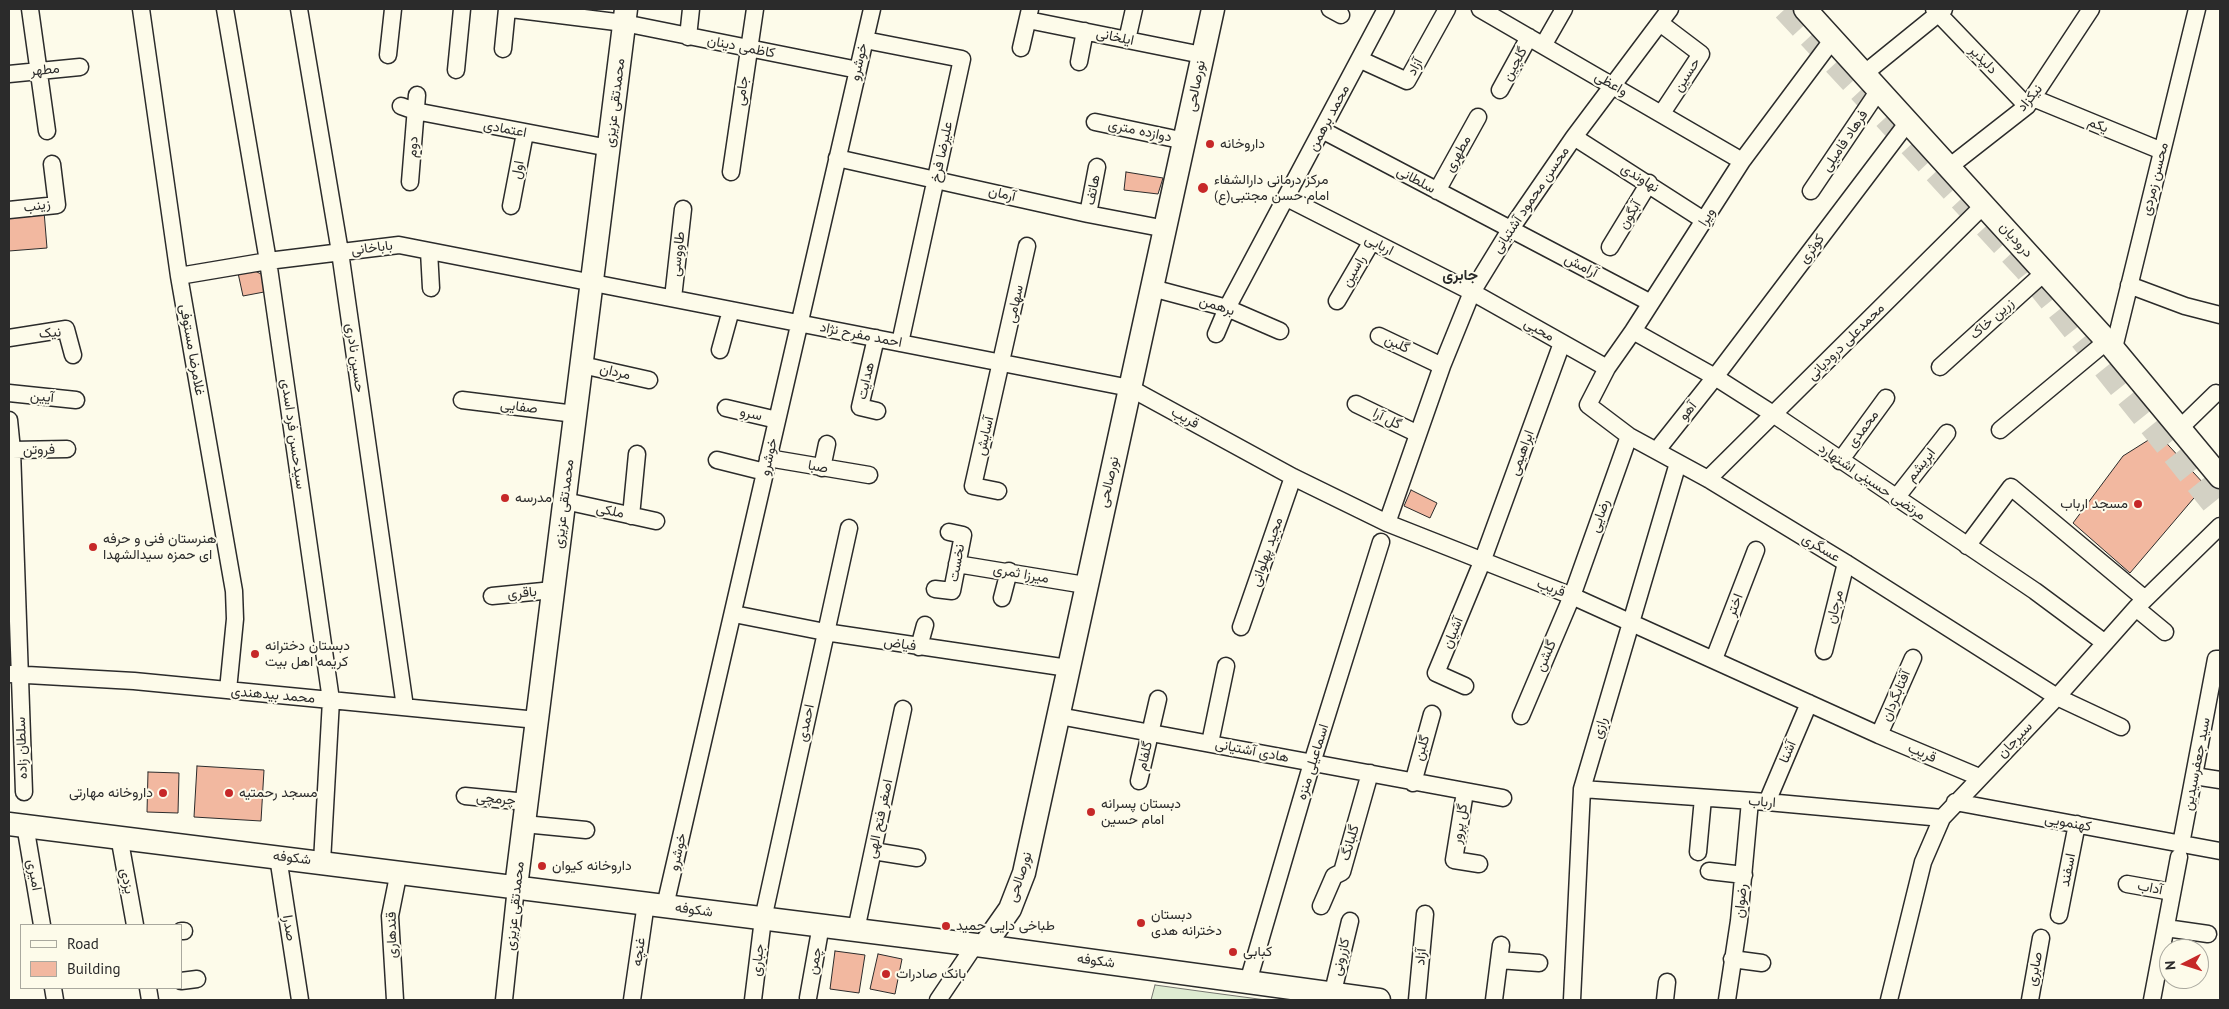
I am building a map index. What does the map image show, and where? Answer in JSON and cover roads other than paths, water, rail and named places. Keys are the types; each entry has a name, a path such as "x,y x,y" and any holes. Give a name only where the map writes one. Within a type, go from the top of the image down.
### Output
{"main road":[{"name":"نورصالحی","path":"980,945 1010,909 1024,873 1059,716 1085,585 1166,229 1213,9"},
{"name":"درودیان","path":"1805,9 2111,345 2220,477"},
{"name":"محمدتقی عزیزی","path":"516,887 625,16"},
{"name":"شکوفه","path":"17,824 980,945 1248,982 1331,997 1379,1000"}],"street":[{"path":"30,9 47,132"},
{"name":"غلامرضا مستوفی","path":"141,9 179,276 234,591 235,619 228,690"},
{"name":"سیدحسن فرد اسدی","path":"225,9 268,261 331,700 322,862"},
{"name":"حسین نادری","path":"299,9 340,252 405,707"},
{"path":"388,56 393,9"},
{"path":"456,70 462,9"},
{"path":"503,49 507,9"},
{"name":"کاظمی دینان","path":"511,9 625,16 688,37 858,70"},
{"path":"688,37 691,9"},
{"name":"جامی","path":"731,172 755,9"},
{"name":"خوشرو","path":"656,904 734,614 872,9"},
{"path":"1126,40 1134,9"},
{"name":"محمد برهمن","path":"1216,334 1227,308 1361,60 1386,9"},
{"name":"آزاد","path":"1361,60 1407,81 1447,9"},
{"name":"واعظی","path":"1481,9 1742,161"},
{"path":"1544,44 1564,9"},
{"name":"محسن محمود آشتیانی","path":"1387,523 1442,366 1472,292 1510,230 1574,137 1670,9"},
{"name":"نیکزاد","path":"1949,168 2030,102 2091,9"},
{"name":"محسن زمردی","path":"2111,345 2129,285 2197,9"},
{"path":"1865,73 1939,10"},
{"name":"دلپذیر","path":"1939,10 2030,102"},
{"path":"1021,48 1029,15"},
{"name":"ایلخانی","path":"1029,15 1085,31 1202,54"},
{"name":"حسین","path":"1660,23 1701,54 1662,113"},
{"path":"1079,62 1085,31"},
{"name":"گلچین","path":"1500,90 1529,37"},
{"name":"ویرا","path":"1589,400 1742,161 1833,39"},
{"name":"علیرضا فرخ","path":"865,40 962,59 900,343"},
{"name":"مطهر","path":"9,74 80,67"},
{"name":"فرهاد فامیلی","path":"1811,191 1880,90"},
{"name":"یکم","path":"2030,102 2162,152"},
{"name":"اعتمادی","path":"411,104 525,133 609,148"},
{"name":"دوم","path":"410,182 411,104"},
{"name":"مطهری","path":"1437,191 1478,117"},
{"name":"دوازده متری","path":"1095,122 1185,140"},
{"name":"کوثری","path":"1716,377 1908,122"},
{"name":"سلطانی","path":"1322,130 1510,230"},
{"name":"اول","path":"511,206 525,133"},
{"name":"نهاوندی","path":"1574,137 1705,221"},
{"name":"آرمان","path":"837,158 1088,214 1166,229"},
{"name":"زینب","path":"9,210 56,205 52,164"},
{"name":"هاتف","path":"1088,214 1097,167"},
{"name":"آبگون","path":"1610,247 1649,184"},
{"name":"اربابی","path":"1286,198 1472,292"},
{"name":"محمدعلی درودیانی","path":"1708,479 1984,205"},
{"name":"طاووسی","path":"673,298 683,209"},
{"name":"آرامش","path":"1510,230 1651,303"},
{"name":"راسین","path":"1337,301 1372,241"},
{"name":"باباخانی","path":"179,276 268,261 399,245 592,282"},
{"name":"سهامی","path":"1002,363 1027,246"},
{"path":"429,251 431,288"},
{"name":"زرین خاک","path":"1940,367 2044,272"},
{"name":"احمد مفرح نژاد","path":"592,282 1130,388"},
{"path":"2129,285 2185,306 2220,315"},
{"name":"برهمن","path":"1152,288 1227,308 1280,331"},
{"name":"محبی","path":"1472,292 1608,368"},
{"path":"720,350 731,310"},
{"name":"نیک","path":"9,338 66,329 73,355"},
{"name":"مرتضی حسینی اشتهارد","path":"1634,331 1716,377 1773,414 2035,591 2105,642"},
{"name":"گلبن","path":"1379,336 1442,366"},
{"name":"هدایت","path":"876,338 860,407 877,411"},
{"name":"ابراهیمی","path":"1482,562 1562,343"},
{"path":"2000,430 2111,345"},
{"name":"آسایش","path":"998,491 973,486 1002,363"},
{"name":"مردان","path":"582,365 649,380"},
{"name":"آهو","path":"1661,444 1716,377"},
{"name":"قریب","path":"1130,388 1293,478 1387,523 1572,596 1879,735 1979,777"},
{"name":"آیین","path":"9,393 76,400"},
{"path":"2180,428 2216,393"},
{"name":"محمدی","path":"1840,460 1886,398"},
{"name":"صفایی","path":"462,400 575,414"},
{"name":"عسگری","path":"1589,400 1590,408 1629,436 1708,479 1846,563 2057,697 2121,727"},
{"name":"گل آرا","path":"1356,404 1418,434"},
{"name":"سرو","path":"726,408 777,420"},
{"name":"سلطان زاده","path":"9,420 12,450 15,674 24,792"},
{"name":"ابریشم","path":"1896,498 1947,433"},
{"name":"رضایی","path":"1572,596 1629,436"},
{"path":"822,468 828,444"},
{"name":"فروتن","path":"12,450 67,449"},
{"path":"631,516 637,454"},
{"path":"717,460 767,465"},
{"name":"رازی","path":"1572,1000 1582,789 1678,463"},
{"name":"صبا","path":"767,465 822,468 869,476"},
{"name":"مجید پهلوانی","path":"1241,627 1293,478"},
{"path":"1967,546 2011,487 2141,603 2165,632"},
{"name":"ملکی","path":"564,501 656,521"},
{"name":"سیرجان","path":"1889,1000 1923,862 1942,818 1955,802 2057,697 2141,603 2220,526"},
{"name":"احمدی","path":"763,919 849,528"},
{"name":"نخست","path":"935,589 952,591 957,564 956,533"},
{"name":"اسماعیلی منزه","path":"1248,982 1312,763 1381,542"},
{"name":"اختر","path":"1714,659 1756,550"},
{"name":"آشیان","path":"1465,686 1436,673 1482,562"},
{"name":"مرجان","path":"1824,651 1846,563"},
{"name":"میرزا ثمری","path":"957,564 1009,571 1085,585"},
{"path":"1002,598 1009,571"},
{"name":"باقری","path":"492,596 553,590"},
{"name":"گلشن","path":"1521,716 1572,596"},
{"name":"فیاض","path":"734,614 825,632 1068,668"},
{"path":"919,647 925,625"},
{"name":"آفتابگردان","path":"1879,735 1913,658"},
{"name":"سید جعفرسیدین","path":"2154,1000 2194,776 2212,723 2216,659 2220,659"},
{"path":"1210,743 1226,666"},
{"name":"محمد بیدهندی","path":"15,674 134,681 537,720"},
{"name":"گلفام","path":"1139,781 1158,699"},
{"name":"آشنا","path":"1767,802 1809,703"},
{"name":"اصغر فتح الهی","path":"856,930 903,709"},
{"name":"گلبن","path":"1413,783 1432,714"},
{"name":"هادی آشتیانی","path":"1059,716 1150,731 1413,783 1503,798"},
{"name":"گلبانگ","path":"1321,906 1334,876 1342,872 1370,773"},
{"path":"2194,776 2220,780"},
{"name":"ارباب","path":"1582,789 1767,802 1942,818"},
{"name":"گل پرور","path":"1465,792 1454,860 1479,864"},
{"name":"چرمچی","path":"465,796 527,802"},
{"path":"1698,852 1703,798"},
{"name":"رضوان","path":"1727,1000 1744,875 1750,801"},
{"name":"کهنمویی","path":"1955,802 2077,824 2180,850 2220,851"},
{"name":"امیری","path":"17,824 42,924"},
{"path":"524,824 586,830"},
{"name":"اسفند","path":"2059,915 2077,824"},
{"name":"یزدی","path":"119,836 135,924"},
{"path":"873,851 917,858"},
{"name":"صدرا","path":"278,857 300,1000"},
{"name":"قندهاری","path":"395,1000 390,916 400,871"},
{"path":"1709,871 1744,875"},
{"name":"آداب","path":"2127,884 2172,892"},
{"name":"محمدتقی عزیزی","path":"504,1000 516,887"},
{"name":"غنچه","path":"632,1000 656,904"},
{"name":"آزاد","path":"1417,1000 1425,914"},
{"name":"جباری","path":"753,1000 763,919"},
{"name":"کازرونی","path":"1331,997 1350,921"},
{"name":"چمن","path":"808,998 821,925"},
{"path":"2166,928 2208,934"},
{"name":"صابری","path":"2030,1000 2041,938"},
{"path":"938,1000 980,945"},
{"path":"1494,1000 1500,952 1539,963"},
{"path":"1732,959 1762,963"},
{"path":"1665,1000 1667,982"}],"tunnel":[{"path":"1785,9 2026,269 2220,511"}],"place":[{"name":"داروخانه","path":"1210,144"},
{"name":"مرکز درمانی دارالشفاء امام حسن مجتبی(ع)","path":"1203,188"},
{"name":"مدرسه","path":"505,498"},
{"name":"مسجد ارباب","path":"2138,504"},
{"name":"هنرستان فنی و حرفه ای حمزه سیدالشهدا","path":"93,547"},
{"name":"دبستان دخترانه کریمه اهل بیت","path":"255,654"},
{"name":"داروخانه مهارتی","path":"163,793"},
{"name":"مسجد رحمتیه","path":"229,793"},
{"name":"دبستان پسرانه امام حسین","path":"1091,812"},
{"name":"داروخانه کیوان","path":"542,866"},
{"name":"دبستان دخترانه هدی","path":"1141,923"},
{"name":"طباخی دایی حمید","path":"946,926"},
{"name":"کبابی","path":"1233,952"},
{"name":"بانک صادرات","path":"886,974"}],"district":[{"name":"جابری","path":"1460,276"}]}
